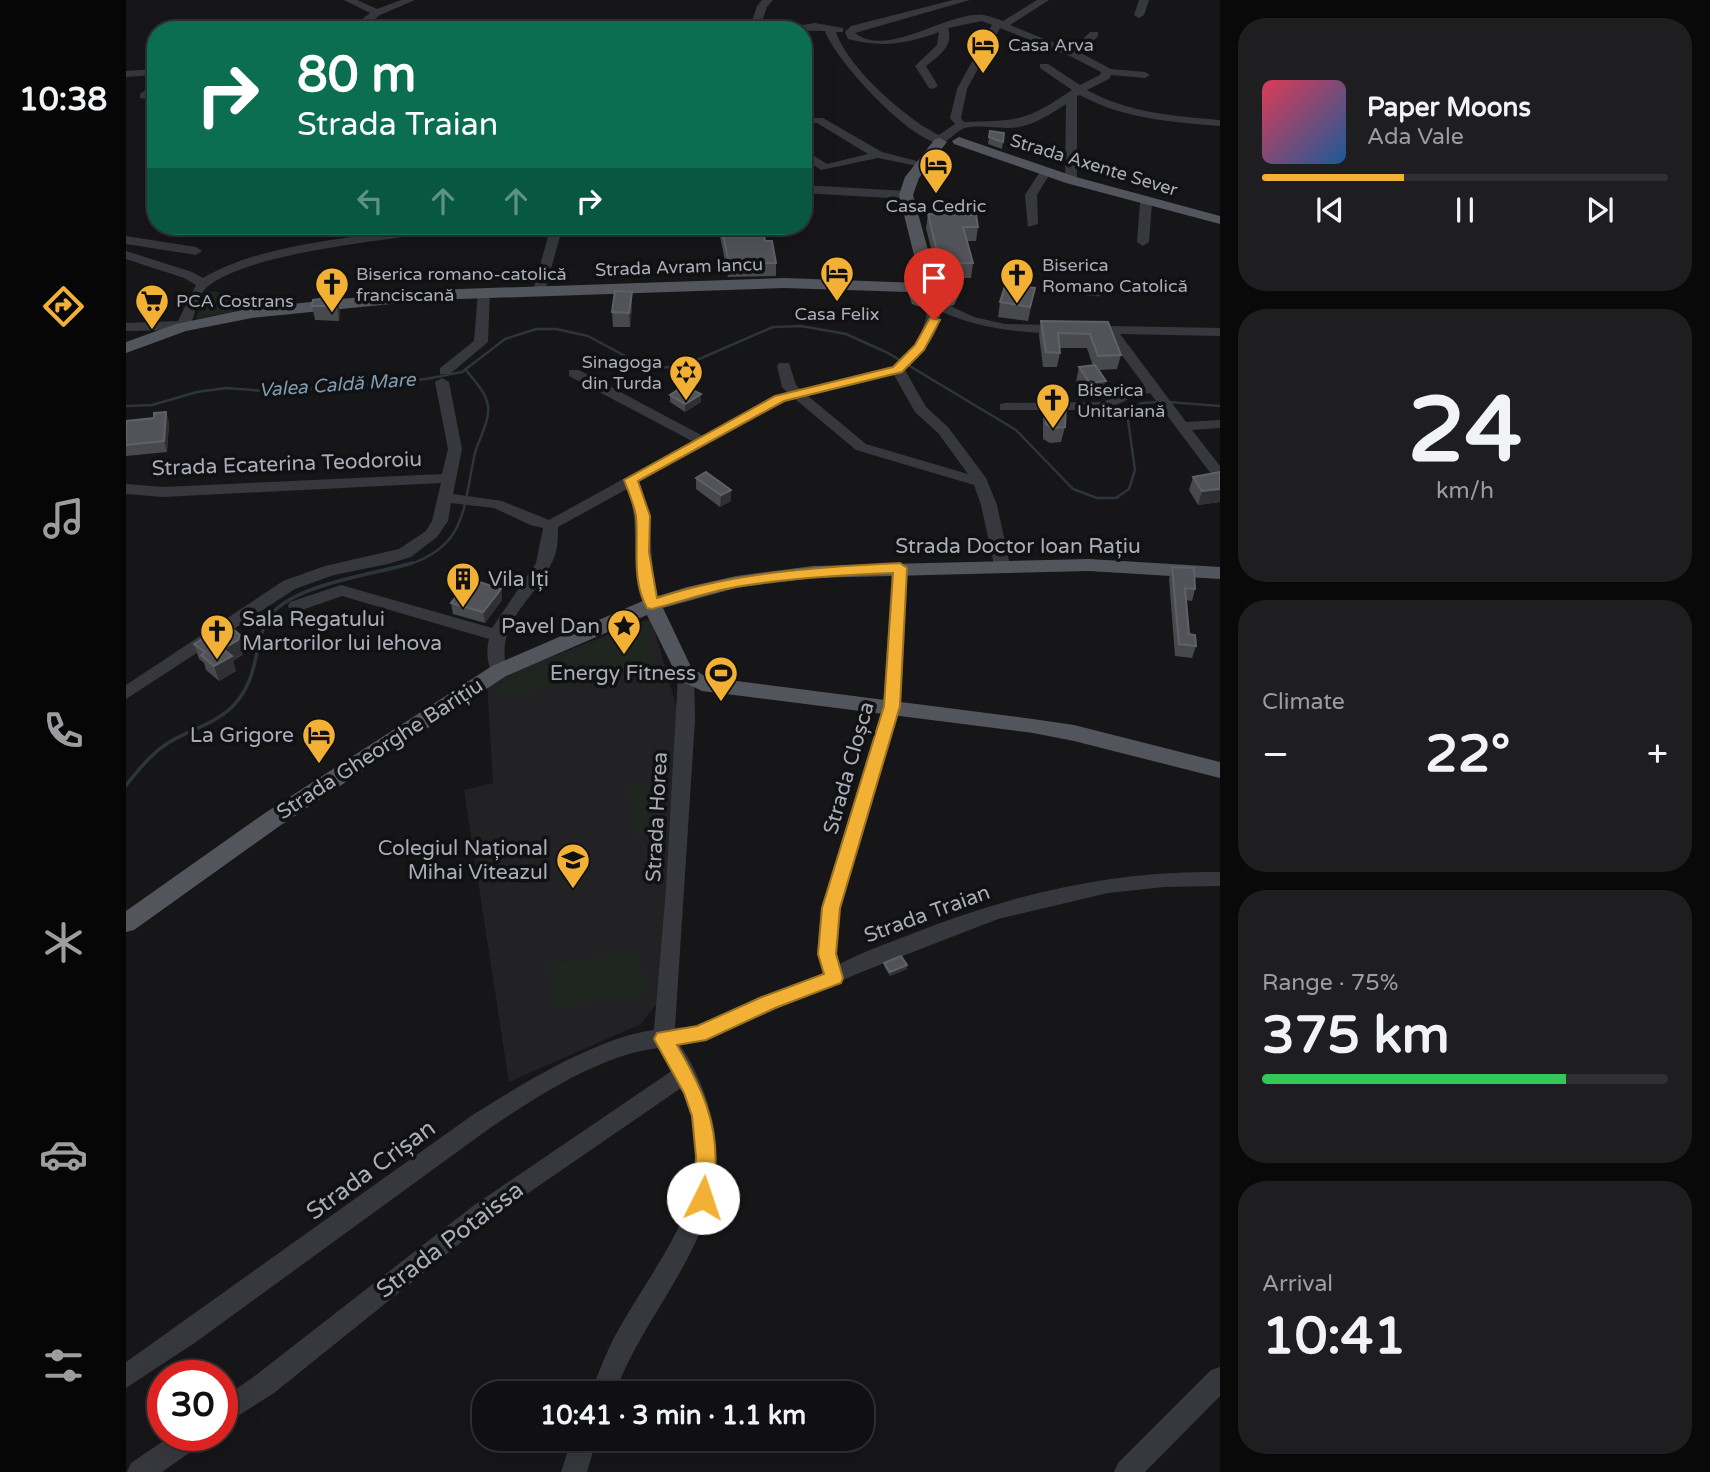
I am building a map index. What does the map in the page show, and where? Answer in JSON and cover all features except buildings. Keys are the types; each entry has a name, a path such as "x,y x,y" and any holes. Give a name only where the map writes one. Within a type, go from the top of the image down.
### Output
{"main road":[{"path":"929,298 906,195 909,182 922,164 950,139"},
{"name":"Strada Axente Sever","path":"950,139 1071,180 1220,220"},
{"name":"Strada Avram Iancu","path":"126,348 183,326 302,306 484,292 785,283 862,286 929,298"},
{"name":"Strada Doctor Ioan Rațiu","path":"652,605 687,593 736,582 813,572 1002,565 1089,565 1220,573"},
{"name":"Strada Gheorghe Barițiu","path":"126,923 273,818 499,671 652,605"},
{"name":"Strada Horea","path":"652,605 686,675"},
{"path":"686,675 715,687 892,706 1074,733 1220,770"}],"street":[{"path":"349,0 377,13"},
{"path":"366,21 377,13 410,0"},
{"path":"757,21 762,6 768,0"},
{"path":"850,32 855,28 965,0"},
{"path":"950,139 959,97 1002,23 1044,0"},
{"path":"1139,15 1144,0"},
{"path":"812,29 829,28 850,32 857,39 914,40 977,18 1002,23 1074,54 1107,72 1145,75"},
{"path":"829,28 829,35 842,55 886,101 929,135 950,139 1017,124 1042,115 1100,80 1107,72"},
{"path":"933,86 920,66 943,44 946,34 943,29"},
{"path":"1074,54 1094,34"},
{"path":"1044,66 1075,93 1130,113 1220,124"},
{"path":"126,74 147,73"},
{"path":"1071,180 1075,93"},
{"path":"812,120 819,120 878,155 922,164"},
{"path":"812,159 825,168 878,155"},
{"path":"1032,224 1031,195 1045,172"},
{"path":"812,190 906,195"},
{"path":"1143,242 1146,202"},
{"path":"126,327 183,326 195,294 204,284 247,263 299,251 398,235"},
{"path":"539,290 554,235"},
{"path":"126,240 196,251"},
{"path":"126,256 188,275 204,284"},
{"path":"130,684 289,585 331,570 388,559 421,544 432,534 452,498 449,478 455,449 443,376 481,341 484,292"},
{"path":"929,298 958,316 993,326 1220,332"},
{"path":"452,498 497,504 535,522 551,525 768,405 796,394 903,365 920,347 934,320 929,298"},
{"path":"1110,330 1220,476"},
{"path":"903,365 920,409 943,430 981,482 989,505 1002,565"},
{"path":"784,366 789,387 866,450 981,482"},
{"path":"575,373 702,441"},
{"path":"1006,407 1107,406 1132,391 1154,390"},
{"path":"1182,426 1208,422 1220,424"},
{"path":"953,474 968,464"},
{"name":"Strada Ecaterina Teodoroiu","path":"126,489 163,492 449,478"},
{"path":"631,480 643,516 642,552 647,593 652,605"},
{"path":"499,671 495,654 502,623 544,563 549,550 551,525"},
{"name":"Strada Cloșca","path":"834,978 827,954 831,908 892,706 900,568"},
{"path":"296,606 341,590 499,636"},
{"name":"Strada Horea","path":"664,1039 677,876 686,675"},
{"name":"Strada Traian","path":"664,1039 699,1034 768,1002 834,978 852,967 997,912 1125,884 1191,877 1220,879"},
{"path":"608,1381 634,1324 684,1243 703,1198 706,1157 702,1116 684,1074 664,1039"},
{"name":"Strada Crișan","path":"126,1376 525,1093 615,1050 640,1041 664,1039"},
{"name":"Strada Potaissa","path":"238,1403 481,1213 684,1074"},
{"path":"1128,1472 1220,1379"},
{"path":"140,1472 170,1451"},
{"path":"574,1472 581,1451"}],"shaded area":[{"path":"206,291 292,300 196,319"},
{"name":"Colegiul Național Mihai Viteazul","path":"651,618 678,712 660,991 656,1004 641,1024 509,1082 464,790 493,783 487,682"},
{"path":"645,624 656,675 501,694 499,684"},
{"path":"654,783 664,832 637,835 627,787"},
{"path":"638,952 646,994 554,1007 549,964"}],"waterway":[{"path":"465,369 505,339 536,329 556,329 588,336 638,363 657,368 683,366 773,327 801,326 846,334 888,353 1016,430 1073,489 1097,498 1116,498 1129,489 1135,470 1127,413 1141,403 1160,402"},
{"name":"Valea Caldă Mare","path":"126,406 152,405 197,392 226,388 277,392 426,379 465,369"},
{"path":"412,563 442,547 452,535 464,507 475,453 488,411 482,391 465,369"},
{"path":"1168,402 1220,406"},
{"path":"126,785 162,747 218,718 241,697 250,678 264,627 273,613 287,601 329,584 412,563"},
{"path":"407,565 412,563"}],"tunnel":[{"path":"1093,296 1094,283"}],"place":[{"name":"Casa Arva","path":"983,75"},
{"name":"Casa Cedric","path":"936,195"},
{"name":"Casa Felix","path":"837,303"},
{"name":"Biserica Romano Catolică","path":"1017,305"},
{"name":"Biserica romano-catolică franciscană","path":"332,314"},
{"name":"PCA Costrans","path":"152,331"},
{"name":"Sinagoga din Turda","path":"686,402"},
{"name":"Biserica Unitariană","path":"1053,430"},
{"name":"Vila Iți","path":"463,609"},
{"name":"Pavel Dan","path":"624,656"},
{"name":"Sala Regatului Martorilor lui Iehova","path":"217,661"},
{"name":"Energy Fitness","path":"721,703"},
{"name":"La Grigore","path":"319,765"},
{"name":"Colegiul Național Mihai Viteazul","path":"573,890"}],"route":[{"path":"703,1198 706,1157 702,1116 693,1091 664,1039 699,1034 768,1002 834,978 826,939 831,908 892,706 900,568 813,572 736,582 687,593 652,605 647,593 642,552 643,516 635,485 631,480 779,399 898,370 920,347 934,320"}]}
